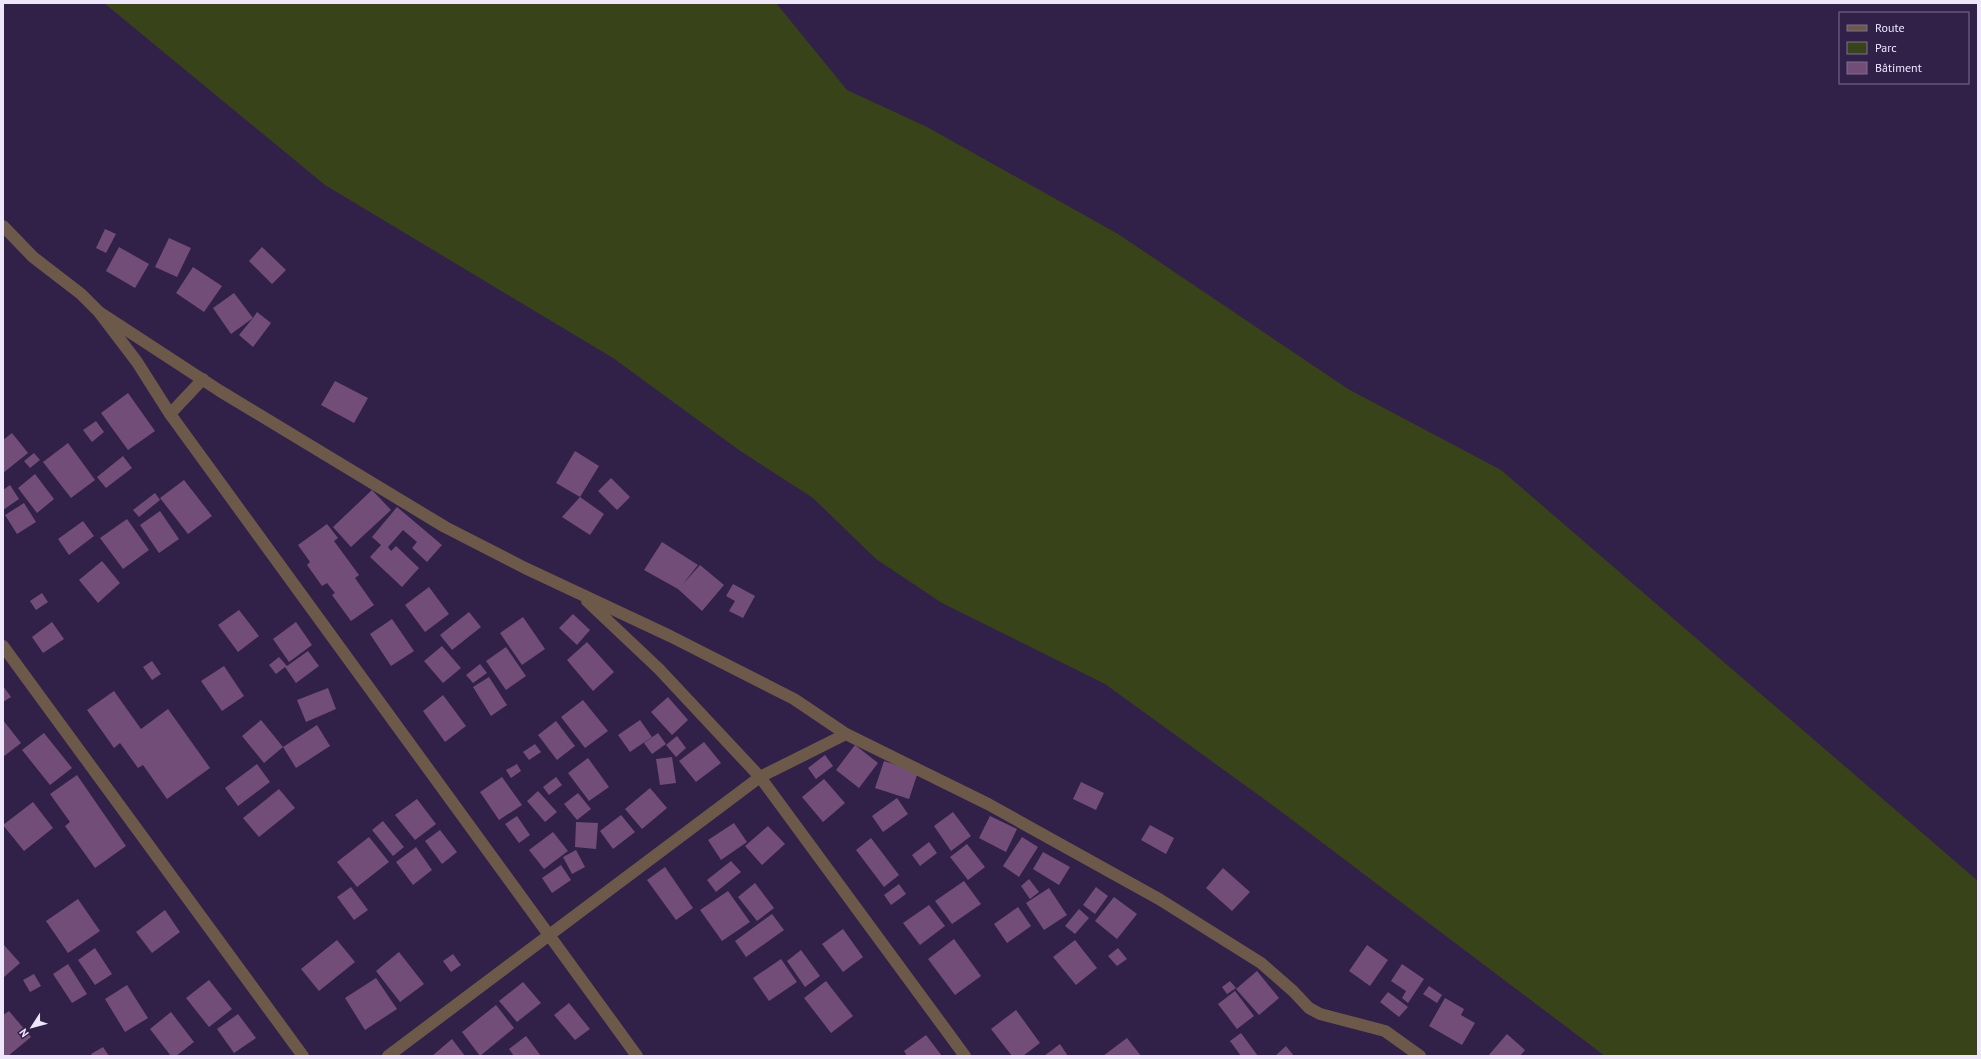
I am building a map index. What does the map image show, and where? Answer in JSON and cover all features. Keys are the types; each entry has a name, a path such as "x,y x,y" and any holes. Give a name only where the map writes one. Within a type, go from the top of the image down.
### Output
{"street":[{"path":"3,226 33,257 81,294 99,312 137,362 170,414 549,936 638,1056"},
{"path":"99,312 203,379 445,527 525,568 670,636 794,699 846,734 988,804 1158,899 1261,963 1293,991 1309,1008 1320,1014 1385,1030 1420,1056"},
{"path":"170,414 203,379"},
{"path":"579,593 659,669 760,777 965,1056"},
{"path":"3,646 303,1056"},
{"path":"388,1056 760,777 846,734"}],"green space":[{"path":"104,3 776,3 847,90 927,127 1118,234 1348,389 1501,470 1978,881 1978,1056 1605,1056 1275,807 1105,684 942,603 876,559 813,498 739,450 613,358 325,185"}],"building":[{"path":"105,229 116,234 106,253 96,248"},
{"path":"169,238 191,248 177,277 155,267"},
{"path":"119,247 149,264 135,288 106,271"},
{"path":"262,247 286,270 272,284 249,261"},
{"path":"193,267 222,286 204,312 176,293"},
{"path":"234,293 253,318 231,334 213,308"},
{"path":"257,312 271,323 253,347 239,335"},
{"path":"335,381 368,398 354,423 321,405"},
{"path":"128,393 155,431 128,450 101,413"},
{"path":"96,421 104,432 92,442 83,430"},
{"path":"12,433 28,453 3,473 3,440"},
{"path":"68,443 95,480 71,498 43,462"},
{"path":"575,451 599,466 580,497 556,483"},
{"path":"34,453 40,460 30,468 24,461"},
{"path":"123,456 132,468 106,488 97,477"},
{"path":"35,474 54,499 37,513 18,488"},
{"path":"611,478 630,497 617,510 598,491"},
{"path":"184,480 212,516 188,534 160,498"},
{"path":"10,485 19,499 3,510 3,490"},
{"path":"372,490 391,510 351,547 333,527"},
{"path":"155,493 160,500 139,517 133,510"},
{"path":"580,497 604,514 590,535 562,517"},
{"path":"24,503 36,522 17,534 5,515"},
{"path":"397,507 442,545 427,562 412,548 417,542 403,530 388,547 391,551 396,546 419,568 402,587 370,557 381,545 372,537"},
{"path":"160,511 179,539 159,553 140,525"},
{"path":"127,519 149,550 123,569 100,538"},
{"path":"83,521 94,536 69,555 58,539"},
{"path":"327,524 338,538 334,541 359,575 355,578 374,605 351,621 332,595 335,593 327,583 322,586 307,565 310,562 298,545"},
{"path":"662,542 698,565 682,585 700,565 724,585 702,611 678,589 644,570"},
{"path":"102,561 120,583 98,603 79,580"},
{"path":"733,584 755,596 743,618 729,611 735,601 726,596"},
{"path":"429,587 449,614 425,632 405,605"},
{"path":"42,593 48,602 36,610 30,601"},
{"path":"239,610 259,636 238,652 218,625"},
{"path":"469,612 481,627 452,650 440,635"},
{"path":"573,614 590,630 577,645 559,628"},
{"path":"523,617 545,649 522,665 500,633"},
{"path":"392,619 414,651 391,666 370,634"},
{"path":"52,622 64,639 43,653 32,637"},
{"path":"296,622 312,645 289,662 273,639"},
{"path":"587,642 614,672 593,691 567,660"},
{"path":"442,646 461,668 443,683 424,661"},
{"path":"506,647 526,676 506,690 486,661"},
{"path":"308,651 319,666 296,683 285,667 276,674 269,665 279,657 287,666"},
{"path":"152,661 161,674 152,680 143,667"},
{"path":"480,664 487,673 473,683 466,675"},
{"path":"224,666 244,696 222,711 201,681"},
{"path":"489,677 507,705 491,716 473,687"},
{"path":"3,686 11,697 3,702"},
{"path":"328,688 336,709 306,722 297,700"},
{"path":"114,691 141,729 168,709 210,768 167,799 143,765 138,768 120,743 114,748 87,710"},
{"path":"443,695 466,726 445,742 423,711"},
{"path":"668,697 688,720 672,735 651,712"},
{"path":"583,700 608,731 585,748 561,717"},
{"path":"3,720 21,743 3,757"},
{"path":"261,720 283,747 264,763 242,736"},
{"path":"640,720 652,737 630,752 618,735"},
{"path":"556,721 575,746 557,760 538,735"},
{"path":"317,725 330,746 296,768 283,747"},
{"path":"44,733 72,768 50,785 22,750"},
{"path":"658,733 666,744 652,754 644,743"},
{"path":"677,736 686,748 676,757 666,745"},
{"path":"704,742 721,763 696,782 679,761"},
{"path":"535,744 541,752 529,760 523,752"},
{"path":"855,745 878,763 859,788 836,770"},
{"path":"825,755 833,766 816,779 808,768"},
{"path":"672,757 676,783 660,785 656,759"},
{"path":"588,758 609,787 589,801 568,773"},
{"path":"884,761 918,772 909,799 875,788"},
{"path":"257,764 270,782 238,806 225,788"},
{"path":"517,764 521,771 511,778 506,770"},
{"path":"77,775 126,846 95,868 65,826 70,822 50,794"},
{"path":"502,777 522,805 499,820 480,792"},
{"path":"556,777 562,785 549,795 543,787"},
{"path":"824,779 845,803 823,822 802,797"},
{"path":"1081,782 1104,793 1096,810 1073,799"},
{"path":"650,788 667,808 642,829 625,809"},
{"path":"279,789 295,808 259,837 243,818"},
{"path":"538,791 557,812 545,822 527,801"},
{"path":"578,793 591,809 577,820 564,804"},
{"path":"897,798 908,814 883,832 872,816"},
{"path":"417,799 436,824 415,840 395,815"},
{"path":"33,802 53,828 24,851 3,825"},
{"path":"953,812 971,836 951,851 934,826"},
{"path":"621,815 635,832 613,849 600,831"},
{"path":"517,816 530,835 519,843 505,824"},
{"path":"990,816 1017,829 1006,852 979,838"},
{"path":"383,821 404,847 393,856 372,830"},
{"path":"576,822 598,823 596,849 575,847"},
{"path":"734,823 747,842 721,860 708,840"},
{"path":"1150,825 1174,838 1166,854 1141,840"},
{"path":"768,826 785,844 762,865 745,846"},
{"path":"440,830 457,852 442,864 425,841"},
{"path":"553,832 568,851 544,869 529,850"},
{"path":"369,837 389,862 357,887 337,862"},
{"path":"1022,837 1038,847 1019,877 1003,866"},
{"path":"871,838 899,875 884,887 856,850"},
{"path":"929,842 937,853 920,866 912,855"},
{"path":"967,844 985,867 968,880 950,857"},
{"path":"416,847 432,870 413,885 396,862"},
{"path":"576,850 585,867 572,874 563,857"},
{"path":"1043,852 1070,867 1059,885 1033,869"},
{"path":"731,861 741,872 716,892 707,880"},
{"path":"561,865 571,880 552,893 542,878"},
{"path":"665,867 693,908 676,920 647,880"},
{"path":"1223,868 1250,892 1232,911 1206,888"},
{"path":"1029,879 1039,892 1030,899 1021,886"},
{"path":"964,881 981,904 952,924 935,901"},
{"path":"755,883 774,908 757,921 738,897"},
{"path":"899,884 906,894 891,905 884,895"},
{"path":"351,887 368,910 354,920 337,897"},
{"path":"1096,887 1108,896 1095,914 1083,905"},
{"path":"1049,888 1067,915 1044,930 1026,903"},
{"path":"728,891 750,922 722,941 700,910"},
{"path":"1114,897 1137,914 1117,939 1095,921"},
{"path":"78,899 100,931 68,953 46,921"},
{"path":"929,905 945,926 920,945 903,923"},
{"path":"1018,907 1031,926 1007,943 994,924"},
{"path":"1079,909 1089,918 1075,934 1065,926"},
{"path":"165,910 180,932 152,953 136,932"},
{"path":"772,914 784,930 746,957 735,941"},
{"path":"843,929 863,957 843,972 822,944"},
{"path":"954,939 981,976 955,995 928,959"},
{"path":"337,940 355,962 319,991 301,969"},
{"path":"1075,940 1097,968 1076,985 1053,957"},
{"path":"4,945 20,963 3,978 3,946"},
{"path":"1367,945 1388,960 1370,986 1349,971"},
{"path":"95,948 112,974 95,985 78,960"},
{"path":"1118,948 1127,959 1117,966 1108,956"},
{"path":"801,950 820,976 805,987 787,961"},
{"path":"399,952 424,984 400,1002 376,971"},
{"path":"453,954 461,965 451,972 443,961"},
{"path":"781,959 797,982 769,1001 753,978"},
{"path":"68,964 87,994 72,1003 53,974"},
{"path":"1402,964 1424,979 1408,1003 1402,998 1406,991 1391,981"},
{"path":"1257,971 1279,998 1259,1015 1236,989"},
{"path":"34,974 41,986 30,992 23,980"},
{"path":"376,978 397,1009 365,1030 345,998"},
{"path":"209,980 232,1009 209,1027 186,998"},
{"path":"826,981 853,1016 831,1033 804,998"},
{"path":"1230,981 1236,988 1227,994 1222,987"},
{"path":"523,982 541,1003 517,1022 499,1001"},
{"path":"127,985 148,1018 125,1032 105,999"},
{"path":"1429,986 1442,995 1437,1003 1423,994"},
{"path":"1235,991 1254,1016 1237,1029 1218,1004"},
{"path":"1388,992 1408,1007 1399,1017 1380,1002"},
{"path":"1445,998 1464,1009 1461,1015 1475,1023 1462,1045 1429,1026"},
{"path":"569,1003 590,1029 575,1040 554,1015"},
{"path":"496,1005 514,1028 480,1056 462,1032"},
{"path":"1016,1010 1040,1043 1023,1056 1012,1056 991,1029"},
{"path":"9,1011 31,1037 8,1056 5,1056 3,1054 3,1015"},
{"path":"171,1012 194,1042 176,1056 171,1056 150,1029"},
{"path":"238,1014 256,1038 234,1053 217,1029"},
{"path":"1241,1033 1258,1056 1241,1056 1230,1041"},
{"path":"1507,1034 1525,1050 1520,1056 1488,1056"},
{"path":"926,1035 942,1056 907,1056 904,1051"},
{"path":"526,1036 541,1056 514,1056 509,1049"},
{"path":"1127,1038 1141,1056 1103,1056"},
{"path":"452,1039 465,1056 432,1056"},
{"path":"1060,1044 1068,1056 1044,1056"},
{"path":"1286,1046 1294,1056 1275,1056"},
{"path":"103,1047 109,1056 93,1056 91,1054"}]}
